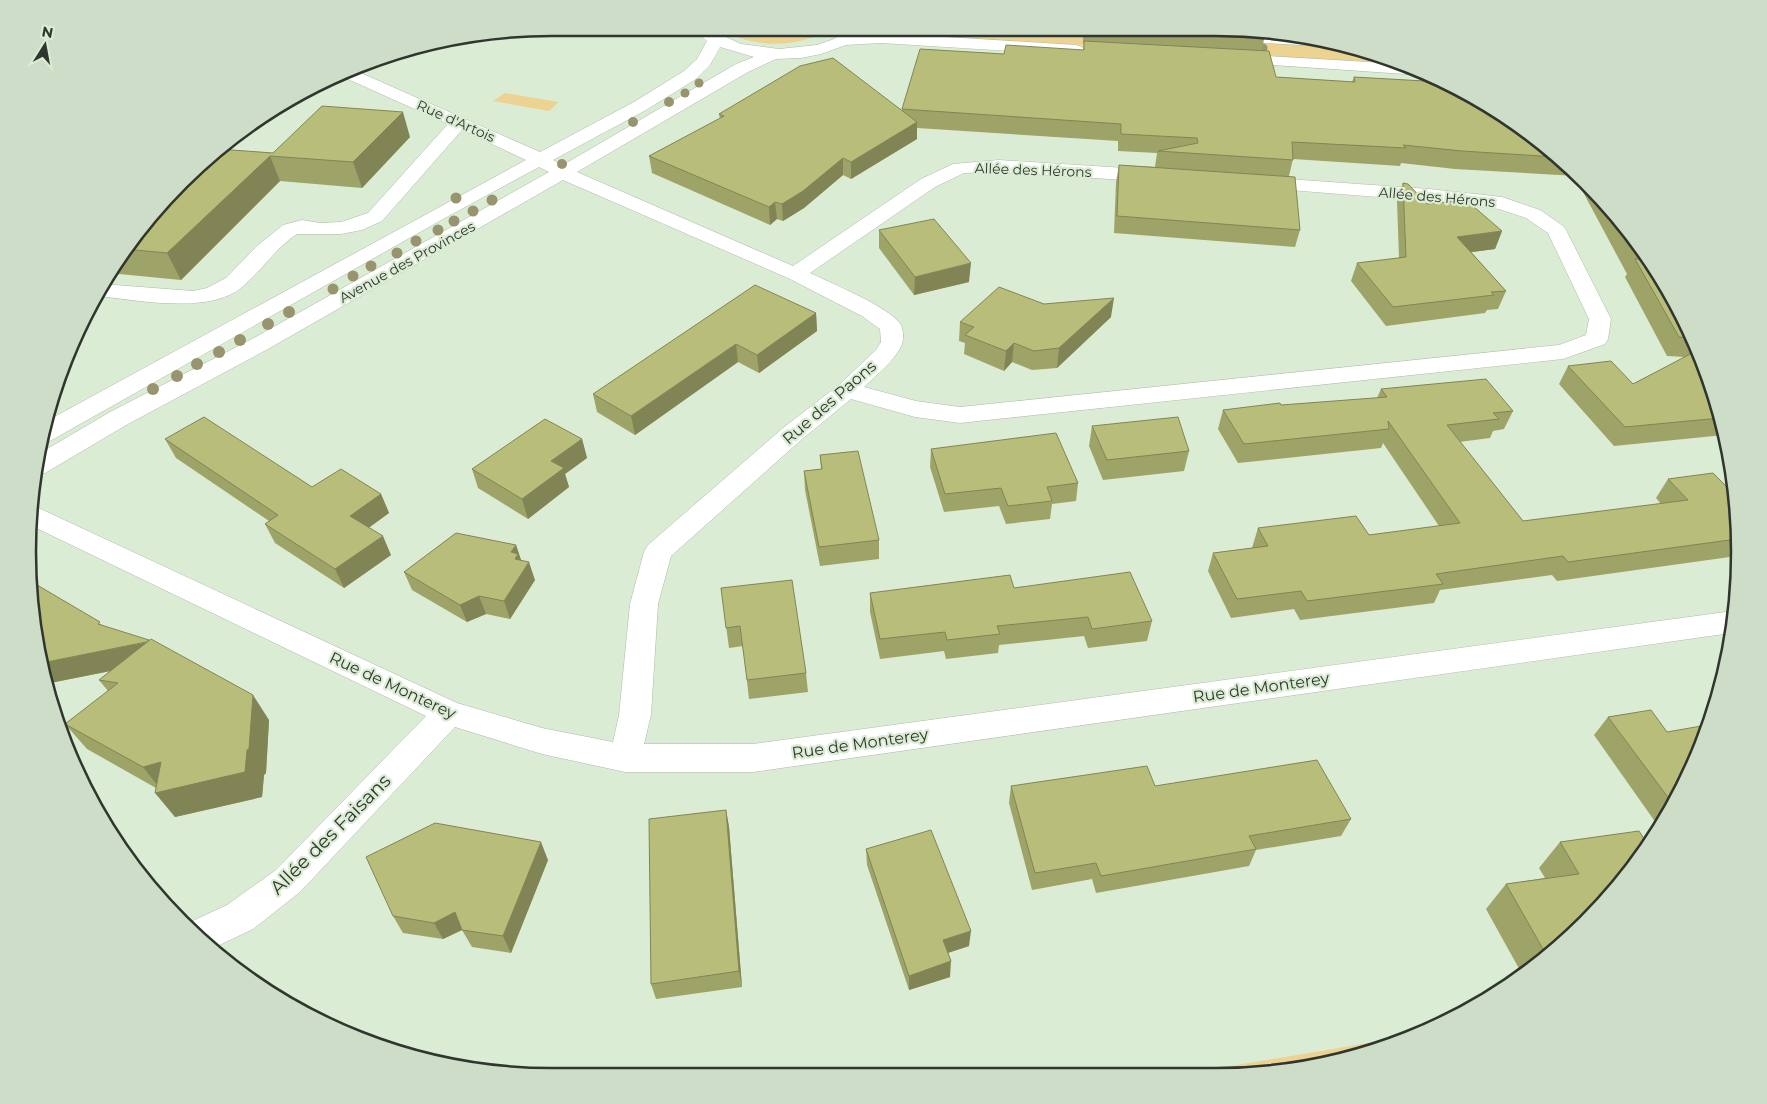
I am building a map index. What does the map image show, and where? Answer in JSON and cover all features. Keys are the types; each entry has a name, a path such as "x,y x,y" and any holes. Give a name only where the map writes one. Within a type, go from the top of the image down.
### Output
{"street":[{"path":"709,36 733,48 757,53 809,51 831,45 848,36 1090,50"},
{"name":"Avenue des Provinces","path":"51,430 436,216 640,106 690,75 704,62 709,36"},
{"name":"Avenue des Provinces","path":"44,462 119,418 268,340 742,68 775,53"},
{"path":"1220,58 1392,68"},
{"name":"Rue d'Artois","path":"354,76 460,122 540,160 562,173"},
{"path":"107,291 193,298 203,297 234,283 284,232 297,226 336,230 366,222 375,217 460,122"},
{"name":"Allée des Hérons","path":"795,274 928,183 960,168 999,166 1175,178"},
{"name":"Rue des Paons","path":"562,173 795,274 870,311 891,327 892,342 885,354 847,390 792,434 658,552 644,604 635,715 625,758"},
{"name":"Allée des Hérons","path":"847,390 915,409 960,414 1563,352 1597,340 1600,319 1556,230 1533,214 1502,203 1244,182"},
{"name":"Rue de Monterey","path":"37,517 449,713 542,740 625,758 752,758 1725,623"},
{"name":"Allée des Faisans","path":"205,933 240,917 288,881 449,713"}],"shaded area":[{"path":"736,36 816,36 802,41 776,44 750,41"},
{"path":"923,36 1170,36 1295,43 1316,46 1376,62"},
{"path":"505,93 559,102 549,111 493,101"},
{"path":"1375,1042 1316,1058 1249,1067 1220,1068"}],"building":[{"path":"1214,36 1249,37 1264,39"},
{"path":"1084,41 1269,51 1276,77 1355,82 1354,77 1424,81 1473,105 1502,123 1545,156 1403,145 1406,148 1292,142 1293,160 1158,151 1198,143 1197,138 1121,134 1121,124 902,109 920,49 1004,54 1006,45 1084,50"},
{"path":"833,58 917,122 851,162 843,158 803,191 782,204 775,202 769,207 649,156 724,116 719,114 800,66"},
{"path":"322,106 403,112 353,162 270,156 167,253 134,250 164,212 187,187 230,150 273,153"},
{"path":"1119,165 1295,177 1300,230 1117,216"},
{"path":"1403,183 1408,184 1427,204 1466,200 1502,231 1457,237 1506,291 1491,292 1494,295 1393,307 1357,263 1406,257"},
{"path":"934,219 971,263 915,277 879,230"},
{"path":"1637,256 1662,294 1684,337 1679,337 1635,259 1639,259"},
{"path":"755,285 816,313 757,355 736,344 631,416 593,394"},
{"path":"999,287 1044,304 1114,298 1059,348 1034,351 1014,343 1006,351 965,335 974,327 960,322"},
{"path":"1691,354 1713,419 1625,427 1568,366 1611,361 1633,384"},
{"path":"1486,379 1513,411 1493,413 1499,419 1447,425 1523,521 1688,500 1668,479 1713,473 1726,486 1731,540 1568,562 1563,556 1436,574 1443,584 1307,601 1301,591 1237,599 1213,553 1268,546 1258,528 1356,516 1369,535 1460,523 1388,421 1389,429 1244,444 1223,410 1280,403 1281,405 1387,397 1381,389"},
{"path":"204,417 312,487 341,469 381,494 350,516 383,536 335,569 265,524 278,515 165,439"},
{"path":"1178,417 1189,451 1107,460 1092,426"},
{"path":"545,419 582,439 551,461 564,468 522,499 472,469"},
{"path":"1056,433 1078,483 1047,487 1052,501 1008,506 1001,488 945,494 931,449"},
{"path":"858,451 879,540 819,547 804,471 822,469 820,455"},
{"path":"456,533 516,545 511,552 518,554 515,559 529,562 504,601 479,596 460,605 404,572"},
{"path":"1130,572 1152,621 1092,629 1088,617 997,626 1000,634 947,640 945,632 880,639 870,593 1010,575 1014,588"},
{"path":"792,580 806,673 747,680 740,626 726,628 721,588"},
{"path":"37,585 100,622 98,624 149,640 48,662"},
{"path":"151,639 253,695 249,749 247,750 245,772 155,793 161,762 143,767 67,725 66,723 118,683 99,680"},
{"path":"1651,710 1667,732 1700,726 1678,780 1668,798 1608,717"},
{"path":"1317,760 1351,819 1249,836 1256,849 1101,876 1096,863 1035,873 1011,786 1147,766 1155,786"},
{"path":"726,810 739,971 651,984 649,819"},
{"path":"435,823 541,842 503,936 462,930 455,912 434,923 393,916 366,857"},
{"path":"931,830 971,931 943,940 951,961 909,976 866,849"},
{"path":"1639,831 1644,839 1603,892 1580,917 1543,949 1506,884 1579,874 1560,842"}]}
